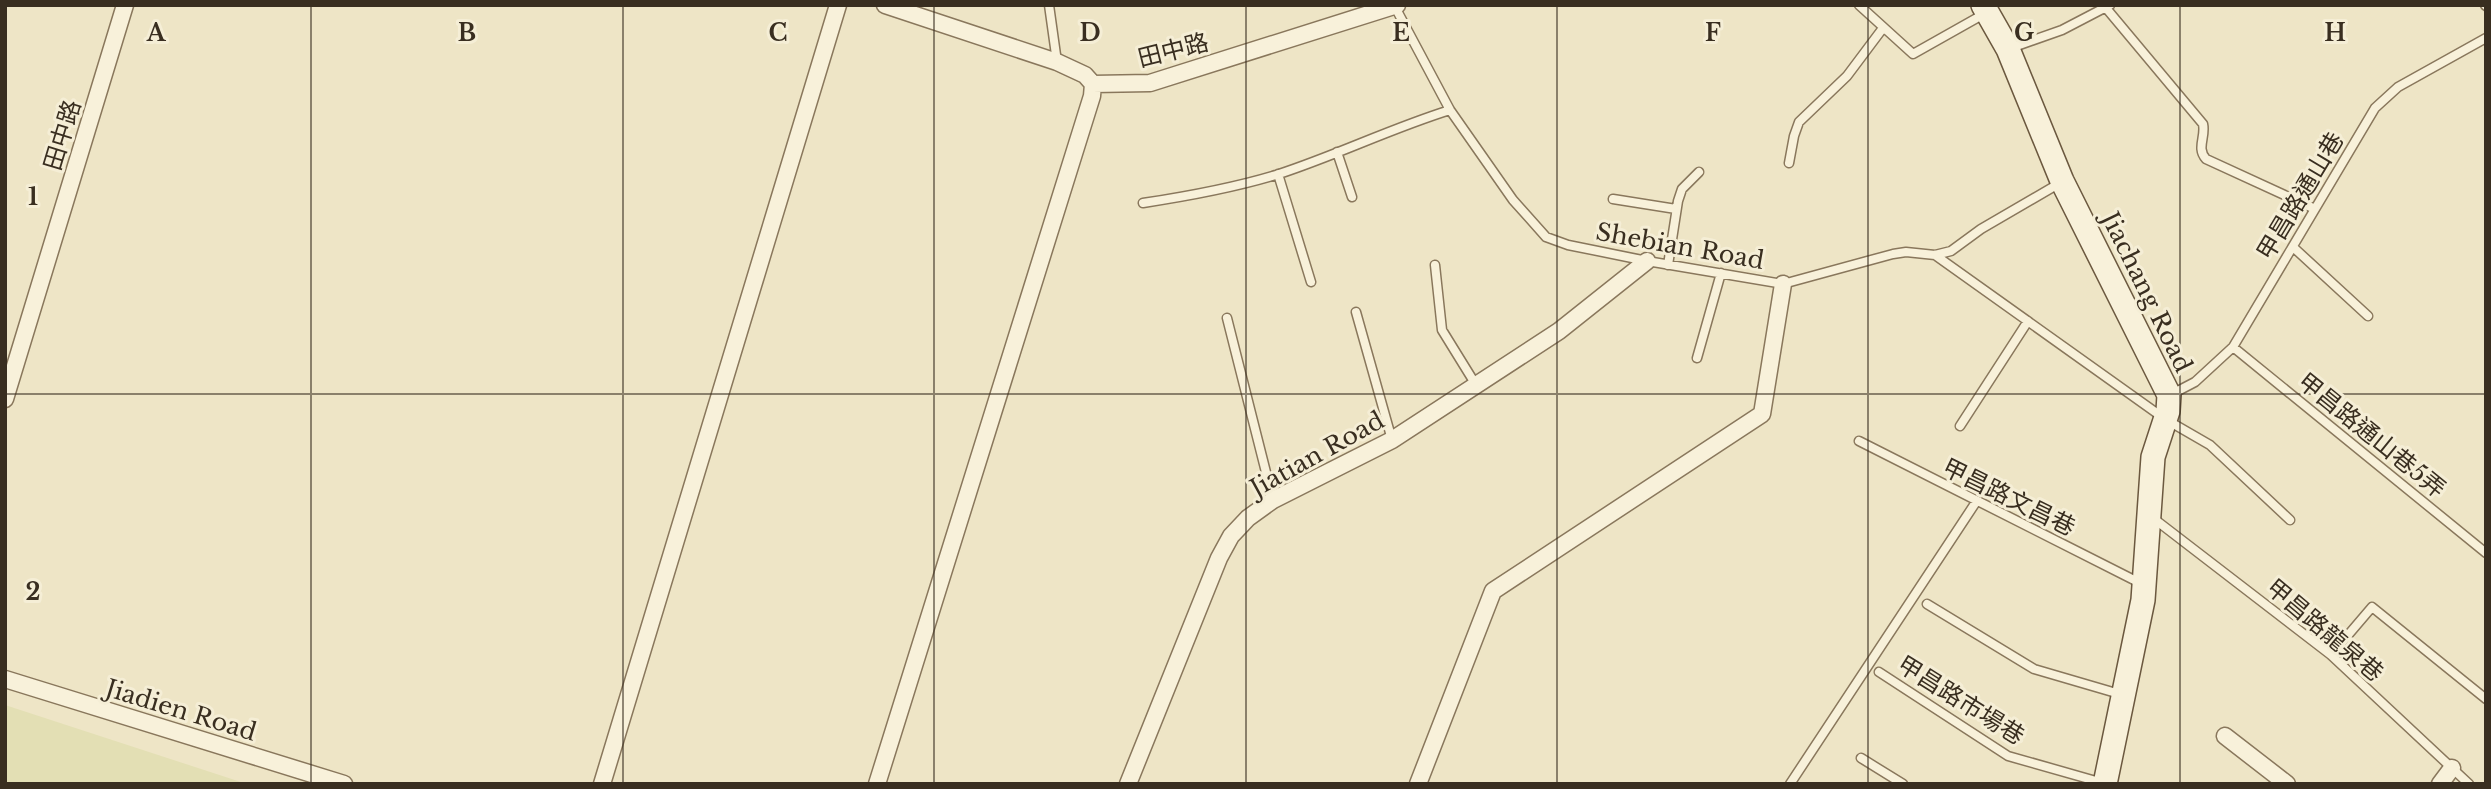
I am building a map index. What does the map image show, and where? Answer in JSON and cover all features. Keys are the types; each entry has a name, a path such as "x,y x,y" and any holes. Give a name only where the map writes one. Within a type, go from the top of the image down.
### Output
{"street":[{"name":"田中路","path":"5,398 125,5"},
{"path":"601,784 838,5"},
{"path":"877,784 1088,109 1093,84 1085,75 1057,62 885,5"},
{"name":"田中路","path":"1093,84 1150,83 1395,5"},
{"name":"Jiachang Road","path":"1987,7 2008,49 2062,181 2169,395 2165,419 2153,457 2144,585 2104,784"},
{"name":"Jiatian Road","path":"1128,784 1219,558 1231,536 1248,517 1273,500 1392,440 1559,331 1647,261"},
{"path":"1418,784 1493,591 1762,414 1783,284"},
{"name":"Jiadien Road","path":"5,679 344,784"},
{"path":"2225,736 2287,784"},
{"path":"2440,784 2452,768"}],"lane":[{"path":"1049,5 1057,62"},
{"name":"Shebian Road","path":"1395,5 1450,110 1513,200 1546,237 1568,245 1647,261 1783,284 1893,254 1906,252 1935,256"},
{"path":"1859,5 1913,54 1987,7"},
{"path":"2008,49 2063,30 2108,6 2203,124 2200,146 2206,159 2315,209"},
{"path":"1789,163 1799,122 1847,76 1883,28"},
{"name":"甲昌路通山巷","path":"2169,395 2195,382 2234,347 2375,108 2398,87 2486,38"},
{"path":"1143,203 1208,193 1278,174 1450,110"},
{"path":"1337,152 1352,197"},
{"path":"1668,265 1676,209 1682,189 1699,172"},
{"path":"1278,174 1311,282"},
{"path":"1935,256 1951,251 1981,229 2062,181"},
{"path":"1613,199 1676,209"},
{"path":"2293,247 2368,316"},
{"path":"1935,256 2165,419 2210,445 2290,520"},
{"path":"1435,265 1442,330 1476,385"},
{"path":"1697,358 1721,273"},
{"path":"1356,312 1392,440"},
{"path":"1227,318 1273,500"},
{"path":"1961,426 2028,321"},
{"name":"甲昌路通山巷5弄","path":"2234,347 2486,554"},
{"name":"甲昌路文昌巷","path":"1858,442 2144,585"},
{"path":"1790,784 1976,502"},
{"name":"甲昌路龍泉巷","path":"2147,514 2331,656 2469,784"},
{"path":"1927,604 2034,669 2123,695"},
{"path":"2331,656 2372,607 2486,699"},
{"name":"甲昌路市場巷","path":"1879,672 2008,756 2104,784"},
{"path":"1861,758 1903,784"}],"shaded area":[{"path":"5,705 247,784 5,784"}]}
